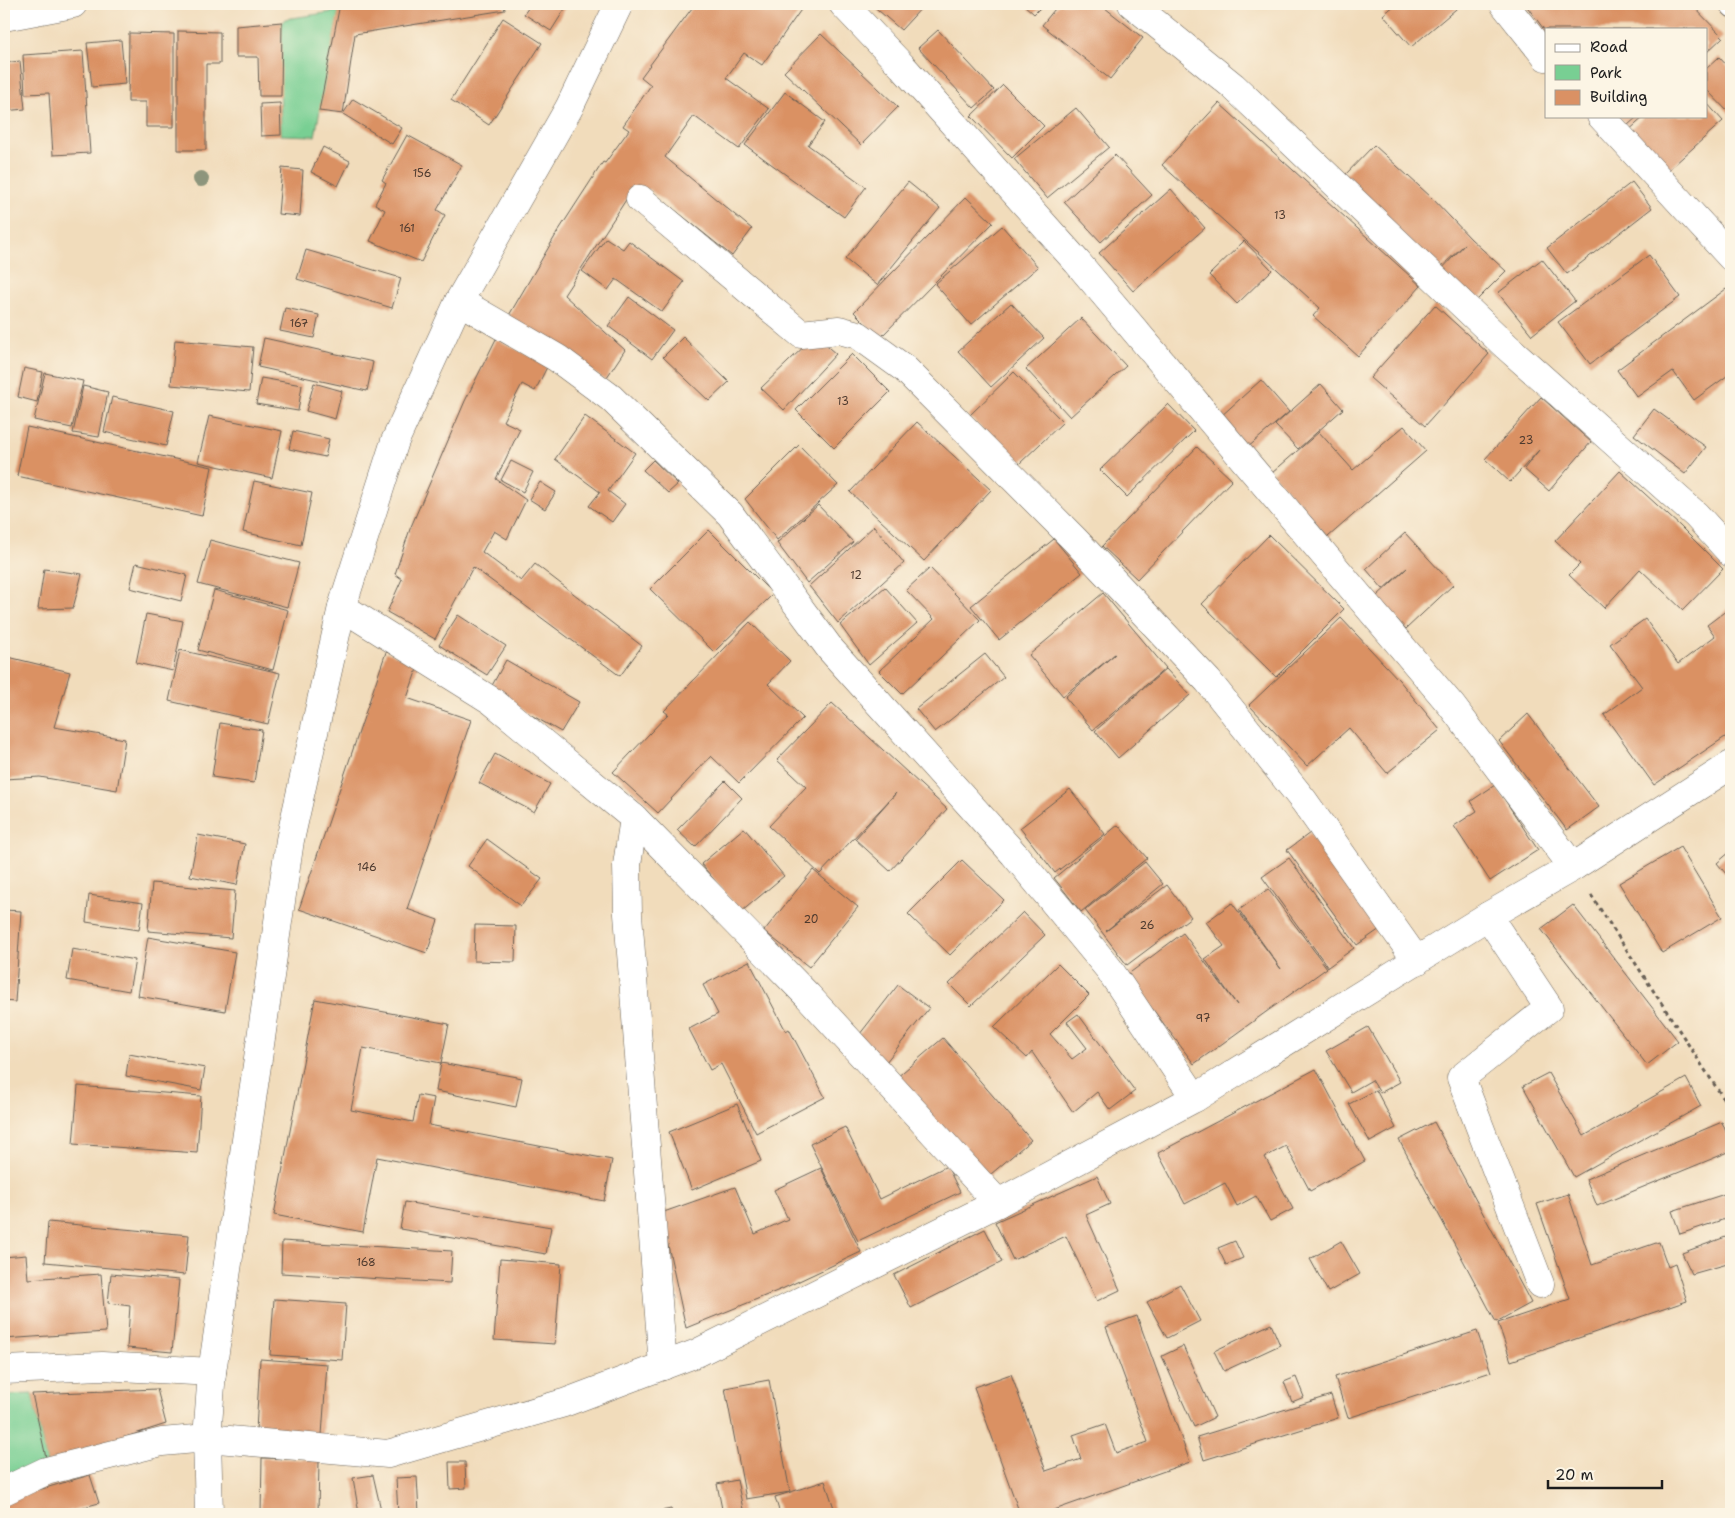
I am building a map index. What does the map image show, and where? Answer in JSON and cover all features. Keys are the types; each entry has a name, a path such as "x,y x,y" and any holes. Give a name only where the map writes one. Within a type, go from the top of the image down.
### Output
{"street":[{"path":"4,17 73,4"},
{"path":"209,1514 207,1438 212,1372 290,840 342,607 395,441 459,301 569,108 619,4"},
{"path":"843,4 902,66 1077,262 1450,705 1573,866"},
{"path":"1132,4 1233,86 1506,346 1696,515 1731,553"},
{"path":"1504,4 1545,56"},
{"path":"1603,118 1731,257"},
{"path":"640,199 801,334 839,330 858,335 905,369 1075,540 1208,681 1304,801 1417,961"},
{"path":"459,301 557,358 612,398 730,514 831,650 1014,854 1109,969 1195,1098"},
{"path":"342,607 492,701 634,818 808,996 998,1203"},
{"path":"4,1491 46,1471 162,1442 207,1438 388,1454 564,1404 705,1349 998,1203 1195,1098 1488,916 1573,866 1731,765"},
{"path":"634,818 627,865 628,914 663,1366"},
{"path":"1488,916 1550,1008 1461,1078 1540,1284"},
{"path":"4,1370 102,1366 212,1372"}],"lane":[{"path":"1727,4 1731,8"}],"path":[{"path":"1573,866 1731,1110"}],"green space":[{"path":"339,11 315,136 281,135 280,56 282,22 285,19"},
{"path":"32,1394 47,1462 4,1482 4,1395"}],"building":[{"path":"340,4 504,4 505,10 355,34 343,114 319,111"},
{"path":"531,4 568,4 551,31 524,14"},
{"path":"695,4 805,4 762,65 744,53 726,78 769,109 739,149 694,116 665,157 752,229 732,256 649,189 646,193 635,186 564,295 625,350 605,380 508,317 557,233 603,162 605,163 629,130 623,126 651,85 641,77"},
{"path":"871,4 923,4 924,5 901,30"},
{"path":"1023,4 1044,4 1034,14"},
{"path":"1059,4 1100,4 1143,38 1110,79 1042,25"},
{"path":"1396,4 1462,4 1411,47 1383,15"},
{"path":"1525,4 1691,4 1723,37 1708,51 1708,28 1545,28 1545,31"},
{"path":"503,18 542,43 489,125 451,100"},
{"path":"282,22 281,96 259,96 258,57 236,57 236,26"},
{"path":"938,30 994,90 974,108 918,48"},
{"path":"178,31 220,32 220,64 206,64 206,150 178,150"},
{"path":"129,33 174,34 174,127 146,127 146,102 128,102"},
{"path":"821,34 898,107 861,145 784,72"},
{"path":"121,40 125,84 92,87 87,43"},
{"path":"83,51 90,153 53,155 49,93 25,94 23,55"},
{"path":"1719,57 1731,70 1731,115 1708,91 1708,67"},
{"path":"20,61 25,109 4,111 4,63"},
{"path":"1003,85 1044,126 1012,158 971,116"},
{"path":"785,92 825,122 808,145 866,187 844,217 745,145"},
{"path":"353,99 402,128 392,144 343,114"},
{"path":"280,103 281,135 261,136 260,104"},
{"path":"1219,103 1421,286 1358,356 1313,316 1320,308 1162,165"},
{"path":"1708,104 1723,121 1664,174 1627,132 1643,118 1708,118"},
{"path":"1076,108 1109,147 1047,198 1014,159"},
{"path":"1621,118 1636,118 1627,126"},
{"path":"407,135 462,165 437,210 445,215 421,262 370,241 385,210 375,204 386,183 382,180"},
{"path":"1374,145 1431,197 1471,239 1506,271 1474,303 1440,271 1466,243 1438,270 1343,177"},
{"path":"323,147 350,161 338,186 311,172"},
{"path":"1115,155 1152,195 1101,242 1064,202"},
{"path":"282,168 303,170 300,216 278,214"},
{"path":"908,182 940,208 877,285 845,259"},
{"path":"1632,182 1652,208 1567,274 1547,248"},
{"path":"1171,189 1205,228 1133,291 1099,253"},
{"path":"966,197 993,223 880,338 854,312"},
{"path":"1002,226 1038,267 971,325 935,284"},
{"path":"606,238 623,249 629,241 684,282 662,312 616,279 608,290 582,271"},
{"path":"1244,241 1272,270 1237,304 1209,275"},
{"path":"306,250 401,278 392,308 297,279"},
{"path":"1649,255 1680,297 1590,364 1558,322"},
{"path":"1542,259 1575,301 1532,335 1498,293"},
{"path":"1726,289 1731,296 1731,373 1694,400 1673,371 1637,397 1617,370"},
{"path":"629,297 673,330 652,359 608,326"},
{"path":"1011,303 1044,338 991,387 958,351"},
{"path":"1435,305 1489,354 1425,426 1370,378"},
{"path":"285,308 319,315 314,338 280,331"},
{"path":"1081,318 1126,366 1070,417 1026,369"},
{"path":"815,336 836,354 784,410 761,388"},
{"path":"683,337 729,382 709,401 663,357"},
{"path":"264,338 373,362 367,391 258,367"},
{"path":"496,339 548,365 535,391 522,384 503,421 520,429 496,479 526,500 507,539 494,531 482,552 521,581 535,564 642,646 620,676 473,567 435,639 387,612 402,579 395,574 410,529 465,401"},
{"path":"175,340 253,347 249,392 171,385"},
{"path":"852,354 890,392 834,448 796,410"},
{"path":"24,368 43,372 37,402 18,397"},
{"path":"1014,372 1063,422 1018,465 969,416"},
{"path":"45,373 83,381 72,428 34,420"},
{"path":"261,378 302,385 298,411 256,404"},
{"path":"1261,380 1289,412 1247,448 1220,417"},
{"path":"314,383 342,391 335,419 306,411"},
{"path":"1321,384 1343,409 1298,449 1275,425"},
{"path":"83,386 108,392 99,437 73,433"},
{"path":"112,397 174,411 166,446 104,432"},
{"path":"1541,397 1591,442 1549,491 1524,469 1539,450 1510,482 1485,459"},
{"path":"1168,404 1194,431 1127,497 1100,470"},
{"path":"1654,409 1706,447 1685,474 1634,435"},
{"path":"209,416 282,431 272,478 198,462"},
{"path":"585,416 635,453 608,491 625,504 612,522 589,506 600,492 555,459"},
{"path":"917,422 991,490 924,561 850,492"},
{"path":"1404,426 1426,451 1328,537 1272,473 1319,432 1353,470"},
{"path":"27,427 212,467 202,516 17,476"},
{"path":"293,431 329,439 325,457 289,449"},
{"path":"799,445 838,485 777,540 745,499"},
{"path":"1197,447 1232,480 1137,579 1102,546"},
{"path":"653,460 678,484 668,493 643,470"},
{"path":"511,461 533,472 523,492 501,480"},
{"path":"1620,471 1680,526 1723,569 1683,610 1640,569 1604,608 1569,575 1580,564 1555,541"},
{"path":"254,481 312,493 301,545 243,532"},
{"path":"540,482 556,492 545,509 529,499"},
{"path":"818,505 853,542 807,583 777,543"},
{"path":"874,526 904,563 838,623 809,586"},
{"path":"709,530 773,594 714,652 650,589"},
{"path":"1405,533 1453,585 1406,629 1376,597 1407,568 1383,589 1366,569"},
{"path":"1269,535 1344,609 1276,677 1202,604"},
{"path":"1054,539 1082,573 999,640 971,606"},
{"path":"210,540 299,563 287,607 198,584"},
{"path":"136,563 187,575 181,601 130,588"},
{"path":"930,568 980,620 902,694 879,671 934,619 906,590"},
{"path":"44,569 82,574 73,608 38,609"},
{"path":"885,587 917,623 869,665 840,625"},
{"path":"214,590 288,610 273,670 198,650"},
{"path":"1103,593 1166,668 1093,730 1065,697 1115,654 1063,696 1029,655"},
{"path":"1731,607 1731,733 1654,785 1604,715 1642,687 1610,644 1645,619 1678,664 1715,636 1707,625"},
{"path":"146,614 183,621 173,671 136,663"},
{"path":"458,615 506,646 487,675 439,645"},
{"path":"1341,618 1399,680 1440,730 1387,773 1349,728 1307,766 1249,705"},
{"path":"750,622 790,661 768,684 803,718 739,783 711,756 658,813 613,772 668,714 664,711"},
{"path":"180,650 280,673 268,724 169,701"},
{"path":"386,652 419,663 407,698 471,720 407,909 438,920 427,953 299,909"},
{"path":"985,654 1004,677 935,732 916,709"},
{"path":"4,656 70,672 54,727 125,739 117,790 40,777 4,779"},
{"path":"506,660 579,702 561,732 489,691"},
{"path":"1166,669 1190,695 1118,758 1095,731"},
{"path":"832,703 947,809 890,871 855,839 896,793 820,874 769,826 806,787 777,760"},
{"path":"1528,714 1599,807 1567,830 1499,741"},
{"path":"220,723 262,730 254,783 212,777"},
{"path":"495,754 550,784 534,812 479,783"},
{"path":"725,781 742,798 695,847 677,830"},
{"path":"1495,785 1538,850 1490,881 1454,826 1477,811 1471,801"},
{"path":"1070,789 1105,834 1055,873 1020,828"},
{"path":"1118,825 1147,858 1081,912 1054,878"},
{"path":"744,828 784,876 741,912 701,864"},
{"path":"1310,833 1380,929 1357,945 1287,850"},
{"path":"198,835 245,844 237,885 190,876"},
{"path":"487,839 542,879 521,906 468,866"},
{"path":"1680,847 1722,917 1662,953 1619,883"},
{"path":"1731,851 1731,880 1717,863"},
{"path":"1289,858 1354,948 1328,967 1262,877"},
{"path":"962,860 1004,900 950,955 908,914"},
{"path":"1145,862 1163,884 1106,931 1167,885 1191,917 1127,965 1085,910"},
{"path":"813,870 858,907 809,967 764,931"},
{"path":"152,883 235,891 231,938 148,931"},
{"path":"1268,889 1327,968 1194,1064 1127,975 1183,933 1237,1005 1205,959 1224,946 1206,922 1232,903 1281,969 1239,910"},
{"path":"89,895 143,903 139,930 86,922"},
{"path":"1573,905 1678,1041 1647,1065 1541,929"},
{"path":"4,910 21,911 15,1002 4,1001"},
{"path":"1023,912 1045,935 971,1006 949,984"},
{"path":"475,925 516,926 515,962 474,961"},
{"path":"148,937 235,952 225,1011 138,996"},
{"path":"72,949 135,960 129,991 67,980"},
{"path":"749,961 786,1031 789,1029 825,1097 756,1133 721,1064 710,1070 689,1029 718,1014 703,985"},
{"path":"1058,964 1089,995 1050,1034 1072,1059 1087,1048 1067,1022 1078,1014 1135,1091 1110,1110 1097,1092 1073,1112 1032,1052 1027,1058 994,1027"},
{"path":"898,985 929,1008 886,1062 856,1039"},
{"path":"315,999 449,1024 441,1063 363,1048 351,1110 413,1122 418,1095 434,1098 429,1125 612,1160 604,1201 377,1157 363,1232 274,1215"},
{"path":"1368,1027 1400,1082 1380,1093 1372,1080 1351,1092 1326,1051"},
{"path":"943,1038 1031,1140 984,1180 896,1078"},
{"path":"129,1054 205,1068 201,1090 126,1076"},
{"path":"441,1063 522,1078 516,1107 436,1091"},
{"path":"1316,1069 1365,1161 1310,1191 1286,1146 1265,1157 1293,1209 1270,1221 1256,1196 1237,1206 1225,1183 1185,1204 1158,1153"},
{"path":"1548,1073 1584,1136 1686,1078 1701,1106 1574,1177 1523,1086"},
{"path":"78,1086 201,1096 197,1153 73,1144"},
{"path":"1376,1090 1396,1128 1370,1142 1349,1104"},
{"path":"737,1104 761,1161 692,1190 669,1132"},
{"path":"1434,1122 1531,1303 1496,1322 1399,1140"},
{"path":"1722,1122 1731,1144 1731,1151 1597,1206 1586,1179"},
{"path":"845,1127 880,1199 947,1166 960,1192 858,1241 810,1144"},
{"path":"821,1168 861,1252 782,1289 686,1328 661,1213 735,1187 755,1234 788,1219 774,1190"},
{"path":"1097,1176 1110,1204 1086,1215 1120,1290 1097,1301 1066,1236 1013,1260 995,1222"},
{"path":"1731,1192 1731,1217 1680,1234 1672,1211"},
{"path":"1568,1194 1592,1265 1659,1242 1668,1267 1675,1264 1687,1301 1511,1361 1498,1323 1570,1299 1537,1204"},
{"path":"405,1202 551,1227 546,1254 400,1229"},
{"path":"48,1222 189,1235 185,1275 45,1262"},
{"path":"985,1229 1002,1262 911,1308 894,1275"},
{"path":"1731,1235 1731,1263 1692,1274 1682,1253"},
{"path":"282,1241 452,1251 450,1283 281,1273"},
{"path":"1235,1241 1243,1258 1226,1265 1218,1248"},
{"path":"1341,1241 1360,1274 1328,1292 1310,1259"},
{"path":"26,1255 28,1279 101,1274 106,1332 4,1339 4,1257"},
{"path":"500,1259 561,1264 555,1344 494,1340"},
{"path":"111,1274 179,1280 172,1352 127,1348 130,1306 108,1303"},
{"path":"1180,1284 1200,1321 1167,1338 1147,1302"},
{"path":"274,1299 346,1304 342,1360 270,1355"},
{"path":"1137,1316 1190,1462 1043,1514 1020,1514 974,1387 1011,1374 1046,1471 1081,1459 1073,1435 1105,1424 1116,1453 1148,1442 1106,1327"},
{"path":"1271,1324 1280,1345 1224,1371 1214,1351"},
{"path":"1477,1331 1491,1372 1348,1418 1335,1377"},
{"path":"1183,1346 1215,1417 1194,1427 1162,1356"},
{"path":"260,1359 327,1364 322,1435 256,1431"},
{"path":"1296,1377 1304,1397 1292,1402 1284,1382"},
{"path":"769,1380 790,1492 746,1499 725,1388"},
{"path":"157,1389 166,1424 47,1462 32,1394"},
{"path":"1331,1395 1338,1418 1204,1460 1197,1437"},
{"path":"262,1458 319,1460 318,1514 261,1514"},
{"path":"449,1462 465,1462 466,1488 450,1489"},
{"path":"90,1475 99,1503 58,1514 8,1514 4,1500"},
{"path":"373,1475 381,1510 368,1514 359,1514 353,1478"},
{"path":"417,1477 419,1513 398,1514 396,1478"},
{"path":"737,1480 744,1514 723,1514 717,1484"},
{"path":"825,1481 836,1514 780,1514 775,1497"},
{"path":"671,1509 672,1514 651,1514 651,1513"}]}
